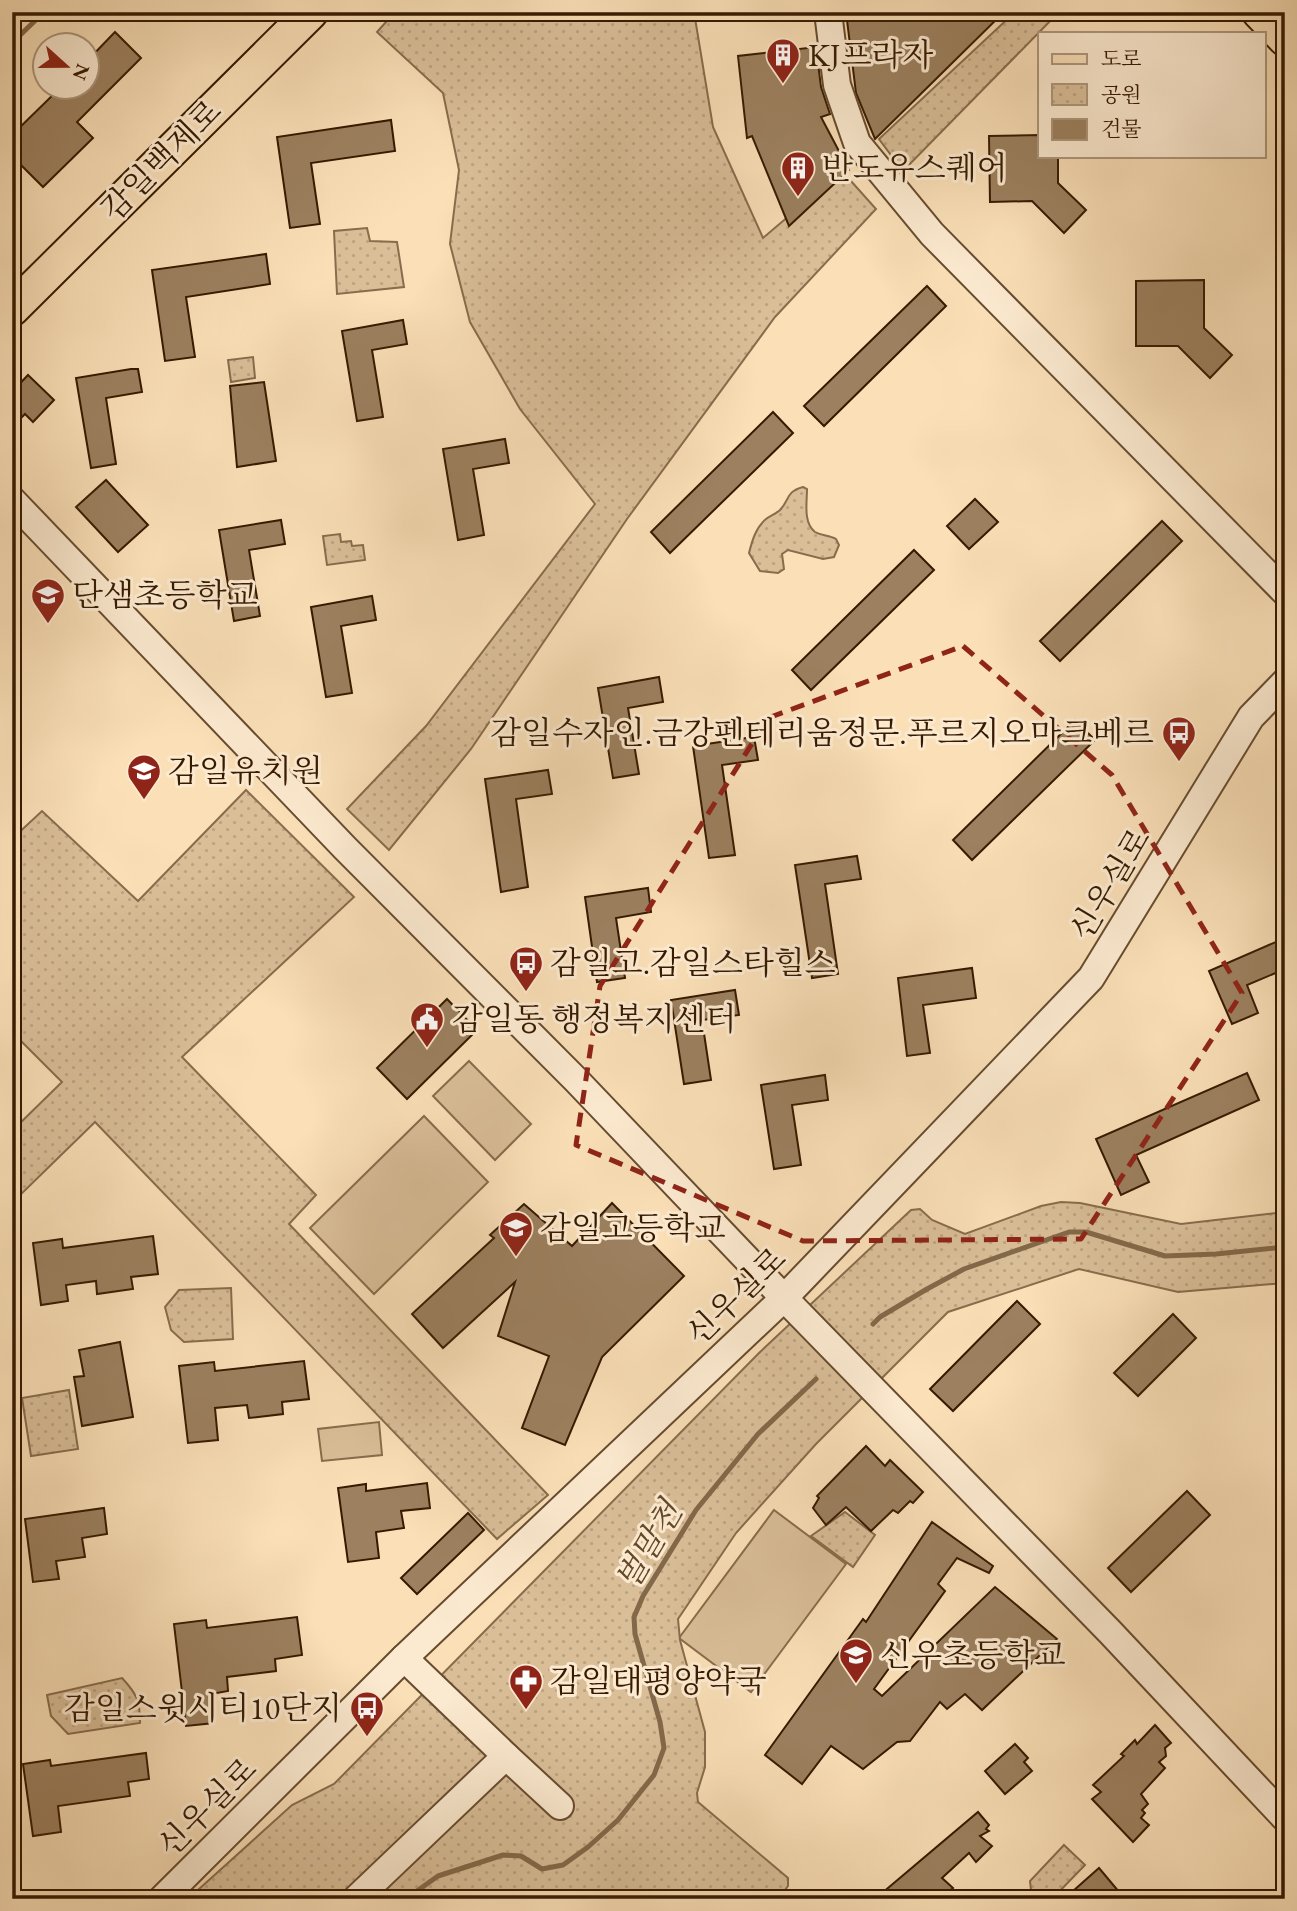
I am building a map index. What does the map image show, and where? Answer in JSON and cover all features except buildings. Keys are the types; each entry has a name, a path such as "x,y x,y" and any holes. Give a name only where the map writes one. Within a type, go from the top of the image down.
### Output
{"main road":[{"name":"감일백제로","path":"12,309 311,12"},
{"path":"1259,12 1285,39"}],"street":[{"path":"828,12 837,85 858,143 932,234 1285,592"},
{"path":"12,500 345,848 576,1080 783,1298 1110,1632 1285,1818"},
{"name":"신우실로","path":"162,1899 404,1658 783,1298 1091,978 1251,717 1285,682"},
{"path":"404,1658 560,1806"},
{"path":"356,1899 506,1756"}],"highlighted area":[{"path":"963,646 1112,775 1242,993 1081,1239 803,1241 576,1145 600,986 768,718"}],"green space":[{"path":"395,12 694,12 713,127 763,238 842,171 876,209 775,317 627,519 471,749 389,850 347,809 426,726 595,504 520,409 470,322 450,244 459,170 443,93 377,32"},
{"path":"1015,12 1059,12 903,171 879,139"},
{"path":"367,228 370,241 397,242 404,287 337,294 334,231"},
{"path":"253,357 255,378 231,382 228,360"},
{"path":"803,487 807,489 806,512 811,528 836,539 839,545 834,557 823,559 788,550 782,554 784,569 778,573 760,571 749,553 757,530 766,519 780,510 790,494"},
{"path":"340,534 341,542 351,541 352,546 363,545 365,560 327,565 323,536"},
{"path":"246,790 354,897 182,1057 316,1195 289,1224 548,1495 497,1539 95,1122 12,1203 12,1131 62,1082 12,1032 12,839 42,811 138,901"},
{"path":"469,1061 531,1124 495,1160 433,1096"},
{"path":"424,1116 488,1182 374,1294 310,1228"},
{"path":"1061,1202 1080,1203 1181,1224 1285,1212 1285,1283 1178,1292 1079,1269 948,1312 816,1444 736,1533 678,1619 680,1640 705,1732 705,1767 697,1793 698,1802 788,1878 788,1886 778,1899 188,1899 292,1805 334,1784 759,1353 911,1210 920,1209 932,1220 965,1234 1041,1206"},
{"path":"231,1288 233,1339 184,1342 171,1330 165,1307 179,1290"},
{"path":"69,1390 78,1449 31,1456 22,1398"},
{"path":"379,1422 382,1455 322,1461 318,1429"},
{"path":"774,1510 846,1564 751,1692 679,1638"},
{"path":"845,1512 875,1535 853,1567 811,1536"},
{"path":"122,1678 137,1698 140,1723 68,1734 51,1716 47,1695"},
{"path":"1064,1845 1085,1865 1052,1899 1032,1899 1030,1881"}],"waterway":[{"path":"12,43 44,12"},
{"name":"벌말천","path":"873,1324 880,1317 964,1269 1069,1232 1086,1232 1165,1256 1285,1247"},
{"name":"벌말천","path":"413,1899 417,1891 438,1876 503,1855 521,1856 542,1869 563,1865 618,1820 654,1775 664,1748 660,1722 635,1634 634,1617 643,1596 696,1510 758,1434 816,1379"}],"place":[{"name":"KJ프라자","path":"783,85"},
{"name":"반도유스퀘어","path":"798,198"},
{"name":"단샘초등학교","path":"48,625"},
{"name":"감일수자인.금강펜테리움정문.푸르지오마크베르","path":"1179,763"},
{"name":"감일유치원","path":"144,801"},
{"name":"감일고.감일스타힐스","path":"526,993"},
{"name":"감일동 행정복지센터","path":"427,1049"},
{"name":"감일고등학교","path":"516,1258"},
{"name":"신우초등학교","path":"856,1685"},
{"name":"감일태평양약국","path":"526,1711"},
{"name":"감일스윗시티10단지","path":"367,1738"}]}
